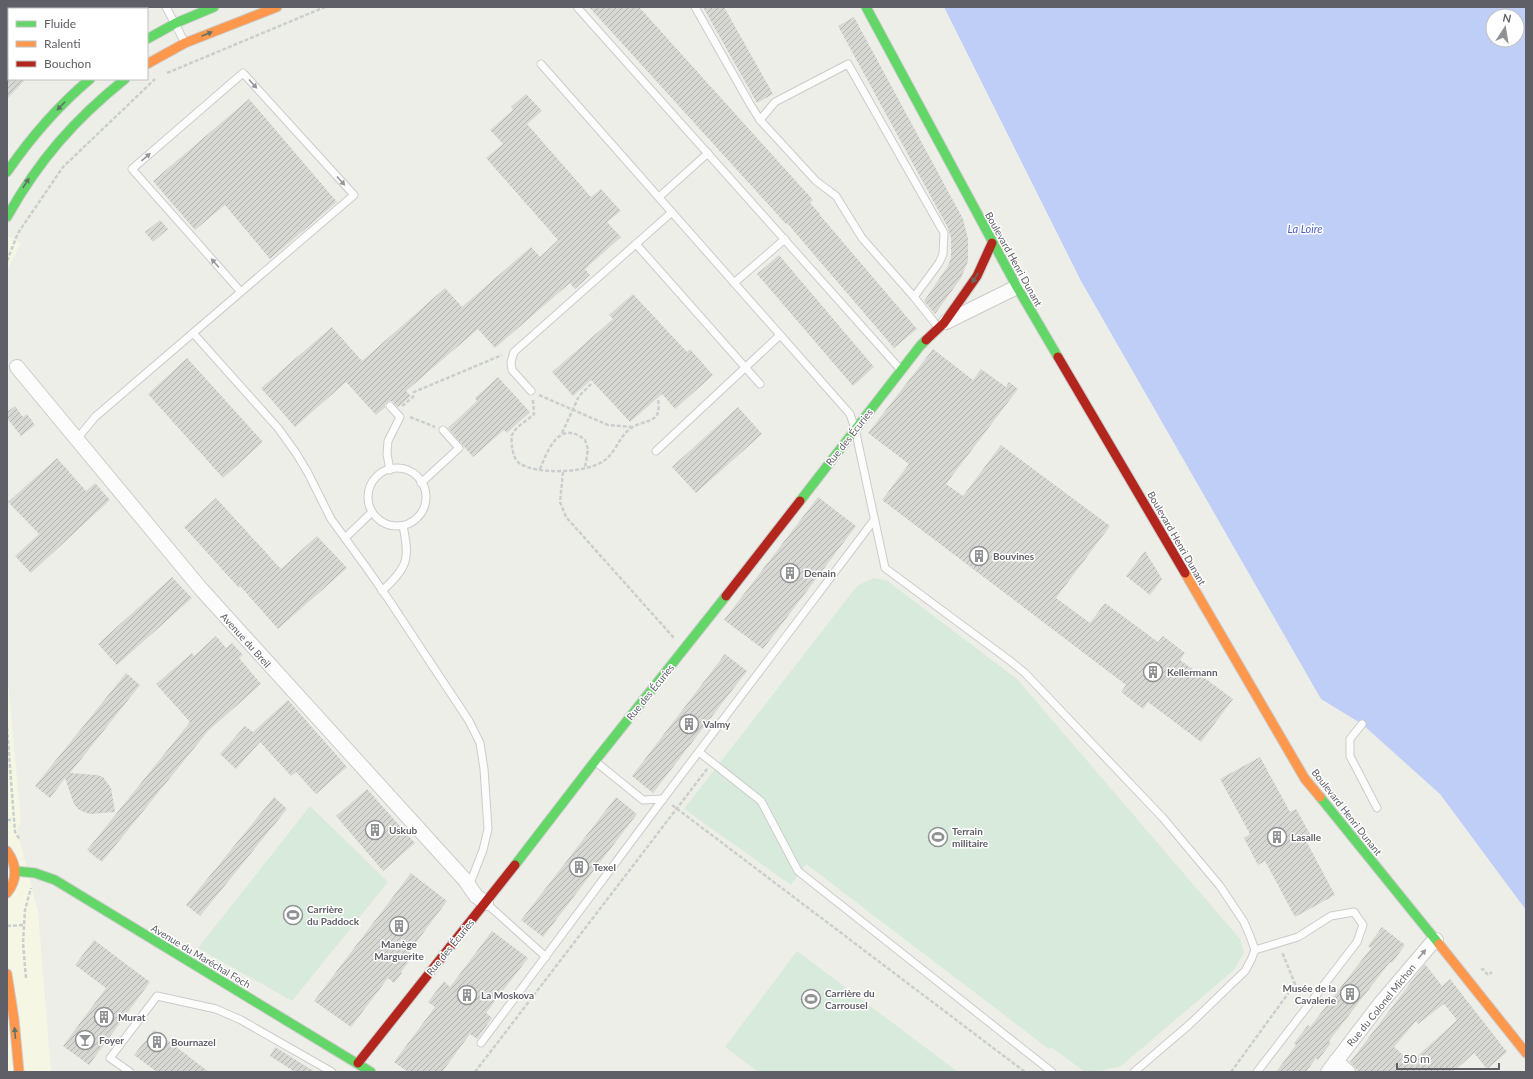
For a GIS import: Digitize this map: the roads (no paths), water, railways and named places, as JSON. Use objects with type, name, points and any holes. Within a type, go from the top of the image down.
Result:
[{"type":"main road","points":[[148,38],[176,23],[214,7]]},
{"type":"main road","points":[[148,63],[185,43],[277,7]]},
{"type":"main road","name":"Boulevard Henri Dunant","points":[[866,7],[1017,287],[1305,779],[1524,1050]]},
{"type":"main road","points":[[7,172],[18,155],[46,122],[89,80]]},
{"type":"main road","points":[[7,217],[21,191],[51,149],[88,109],[125,80]]},
{"type":"main road","name":"Rue des Écuries","points":[[356,1066],[486,903],[595,761],[685,650],[920,346],[941,325],[977,276],[992,243]]},
{"type":"main road","points":[[7,851],[14,863],[15,871],[12,886],[7,893]]},
{"type":"main road","name":"Avenue du Maréchal Foch","points":[[15,871],[35,873],[55,880],[356,1066],[372,1072]]},
{"type":"main road","points":[[7,974],[14,1019],[19,1072]]},
{"type":"street","name":"Rue des Écuries","points":[[941,325],[1017,287]]},
{"type":"street","name":"Avenue du Breil","points":[[17,367],[200,589],[469,886],[476,896],[486,903]]},
{"type":"street","name":"Rue du Colonel Michon","points":[[1332,1067],[1380,1004],[1436,940]]},
{"type":"street","points":[[1332,1067],[1348,1072]]},
{"type":"lane","points":[[166,7],[176,23],[185,43]]},
{"type":"lane","points":[[577,7],[902,370]]},
{"type":"lane","points":[[695,7],[760,120],[816,181],[836,196],[862,238],[941,325]]},
{"type":"lane","points":[[541,64],[850,414],[855,429],[885,568],[1010,660],[1025,673],[1168,824],[1220,886],[1244,922],[1255,950],[1245,971],[1190,1024],[1134,1072]]},
{"type":"lane","points":[[760,120],[775,102],[848,64],[944,233],[944,254],[914,297]]},
{"type":"lane","points":[[77,439],[95,417],[242,292],[354,195],[243,73],[132,169],[242,292]]},
{"type":"lane","points":[[659,197],[708,153]]},
{"type":"lane","points":[[531,391],[512,370],[511,362],[514,352],[672,212]]},
{"type":"lane","points":[[734,284],[785,239]]},
{"type":"lane","points":[[636,244],[760,384]]},
{"type":"lane","points":[[193,333],[278,428],[304,467],[331,519],[382,590],[469,721],[480,743],[484,769],[488,829],[483,850],[469,886]]},
{"type":"lane","points":[[656,451],[780,336]]},
{"type":"lane","points":[[390,406],[398,414],[388,441],[387,454],[390,470]]},
{"type":"lane","points":[[421,483],[459,448],[443,430]]},
{"type":"lane","points":[[396,468],[406,470],[414,474],[421,483],[424,490],[424,508],[419,516],[412,522],[403,526],[393,526],[376,518],[372,512],[368,500],[368,491],[372,482],[379,475],[396,468]]},
{"type":"lane","points":[[345,538],[372,512]]},
{"type":"lane","points":[[482,1043],[662,799],[874,520]]},
{"type":"lane","points":[[382,590],[396,578],[404,566],[407,555],[403,526]]},
{"type":"lane","points":[[1362,724],[1350,739],[1350,756],[1377,808]]},
{"type":"lane","points":[[699,752],[761,801],[798,871],[1052,1072]]},
{"type":"lane","points":[[595,761],[644,800],[662,799]]},
{"type":"lane","points":[[486,903],[546,957]]},
{"type":"lane","points":[[1255,950],[1298,937],[1331,916],[1354,912],[1363,925],[1357,942],[1257,1072]]},
{"type":"lane","points":[[130,1072],[110,1058],[158,996],[216,1009],[241,1020],[332,1072]]},
{"type":"water","name":"La Loire","points":[[944,7],[1526,7],[1526,910],[1440,794],[1362,724],[1321,699],[1081,281]]},
{"type":"place","name":"Bouvines","points":[[979,556]]},
{"type":"place","name":"Denain","points":[[790,573]]},
{"type":"place","name":"Kellermann","points":[[1153,672]]},
{"type":"place","name":"Valmy","points":[[689,724]]},
{"type":"place","name":"Uskub","points":[[375,830]]},
{"type":"place","name":"Terrain militaire","points":[[938,837]]},
{"type":"place","name":"Lasalle","points":[[1277,837]]},
{"type":"place","name":"Texel","points":[[579,867]]},
{"type":"place","name":"Carrière du Paddock","points":[[293,915]]},
{"type":"place","name":"Manège Marguerite","points":[[399,926]]},
{"type":"place","name":"Musée de la Cavalerie","points":[[1350,994]]},
{"type":"place","name":"La Moskova","points":[[467,995]]},
{"type":"place","name":"Carrière du Carrousel","points":[[811,999]]},
{"type":"place","name":"Murat","points":[[104,1017]]},
{"type":"place","name":"Foyer","points":[[85,1040]]},
{"type":"place","name":"Bournazel","points":[[157,1042]]}]
